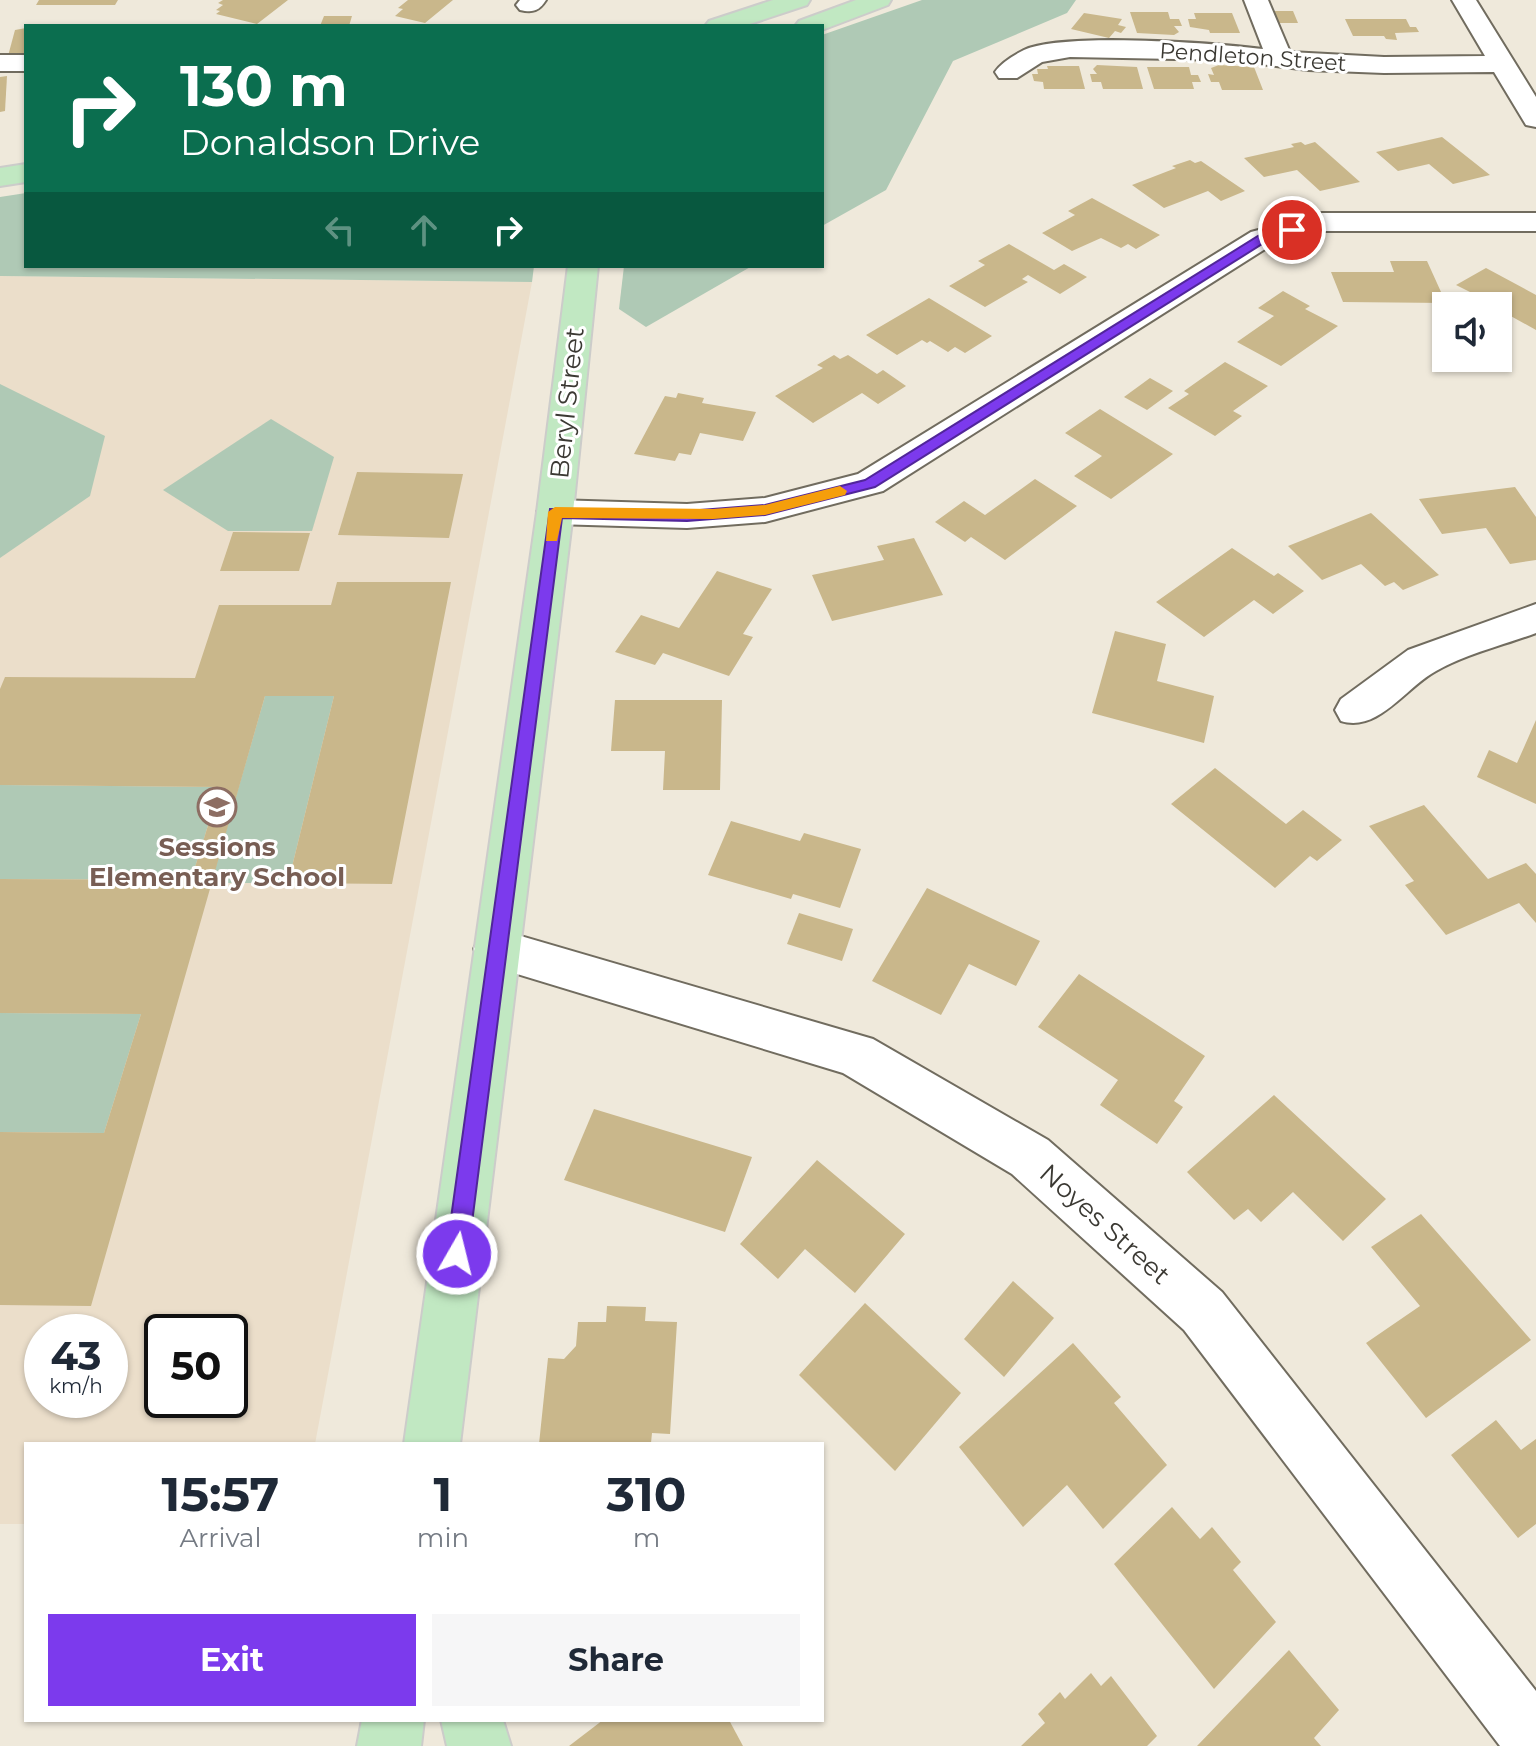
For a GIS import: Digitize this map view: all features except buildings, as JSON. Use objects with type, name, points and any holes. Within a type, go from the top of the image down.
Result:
[{"type":"main road","points":[[724,24],[798,0]]},
{"type":"main road","points":[[813,24],[879,0]]},
{"type":"main road","points":[[0,177],[24,173]]},
{"type":"main road","name":"Beryl Street","points":[[432,1442],[555,512],[583,268]]},
{"type":"main road","points":[[389,1746],[393,1722]]},
{"type":"main road","points":[[473,1722],[479,1746]]},
{"type":"street","points":[[1256,0],[1279,56]]},
{"type":"street","points":[[1464,0],[1536,119]]},
{"type":"street","name":"Pendleton Street","points":[[1008,72],[1034,55],[1070,49],[1228,52],[1308,62],[1384,65],[1503,64]]},
{"type":"street","points":[[0,63],[24,63]]},
{"type":"street","points":[[555,512],[687,516],[765,510],[870,483],[1262,238],[1322,222],[1536,222]]},
{"type":"street","points":[[1355,710],[1422,660],[1536,618]]},
{"type":"street","name":"Noyes Street","points":[[497,949],[856,1055],[1030,1157],[1203,1311],[1536,1742]]},
{"type":"shaded area","name":"Sessions Elementary School","points":[[0,276],[532,282],[315,1442],[24,1442],[24,1524],[0,1524]]},
{"type":"green space","points":[[922,0],[1076,0],[1067,13],[953,61],[886,190],[824,225],[824,34]]},
{"type":"green space","points":[[24,193],[24,268],[534,268],[532,282],[0,276],[0,197]]},
{"type":"green space","points":[[624,268],[749,268],[646,327],[619,309]]},
{"type":"green space","points":[[0,384],[105,436],[90,496],[0,558]]},
{"type":"green space","points":[[271,419],[334,457],[312,531],[228,531],[163,490]]},
{"type":"green space","points":[[265,696],[334,696],[288,883],[211,883]]},
{"type":"green space","points":[[0,785],[220,787],[191,880],[0,879]]},
{"type":"green space","points":[[0,1013],[141,1014],[104,1133],[0,1132]]},
{"type":"slow traffic","points":[[552,537],[555,512],[687,516],[765,510],[840,491]]},
{"type":"place","name":"Sessions Elementary School","points":[[217,807]]},
{"type":"route","points":[[457,1254],[555,512],[687,516],[765,510],[870,483],[1262,238],[1292,230]]}]
